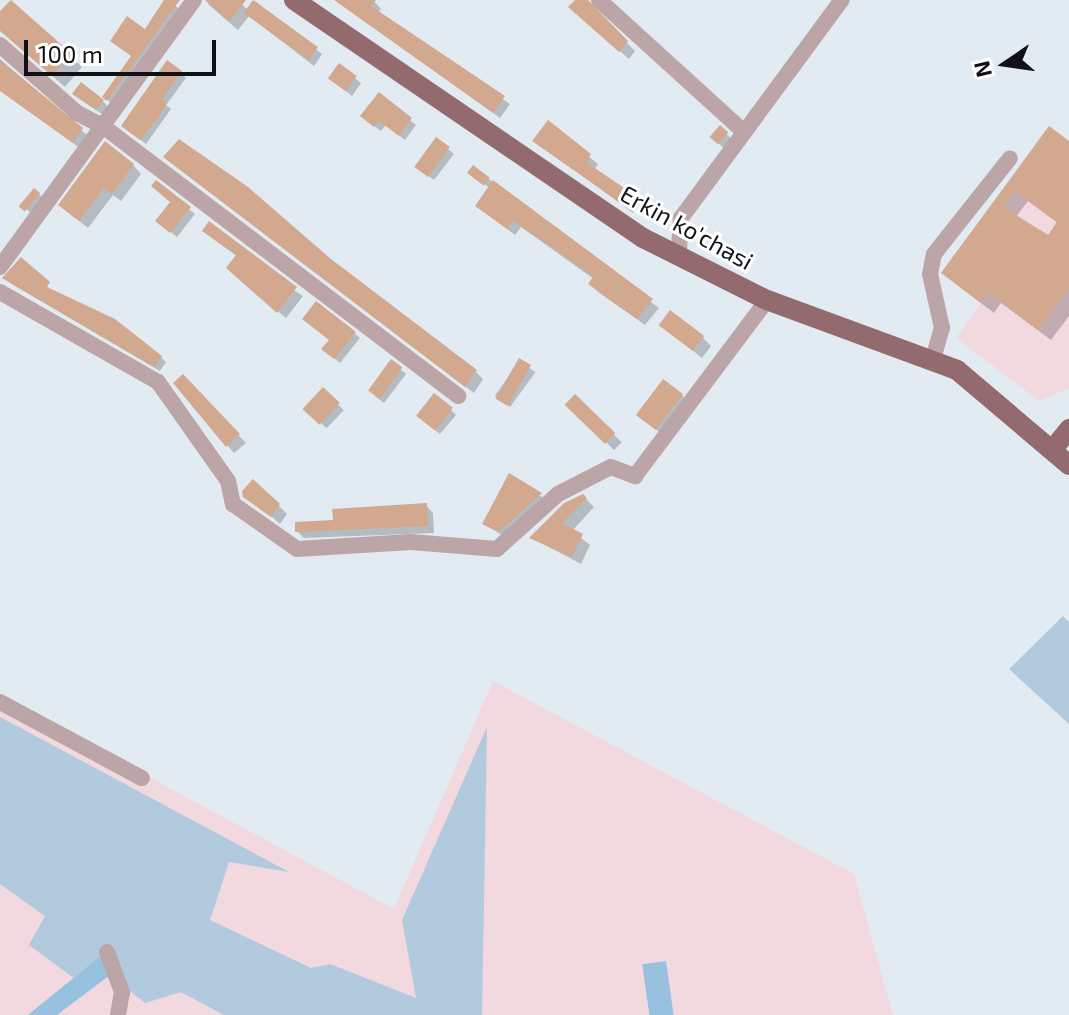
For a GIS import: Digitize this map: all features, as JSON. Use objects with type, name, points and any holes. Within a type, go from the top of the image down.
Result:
[{"type":"main road","name":"Erkin ko'chasi","points":[[294,0],[643,238],[679,252],[767,300],[933,359],[979,385],[1069,465]]},
{"type":"main road","points":[[1053,449],[1069,429]]},
{"type":"street","points":[[0,267],[194,0]]},
{"type":"street","points":[[599,0],[742,130]]},
{"type":"street","points":[[679,252],[681,218],[742,130],[842,0]]},
{"type":"street","points":[[0,45],[77,113],[104,127],[459,396]]},
{"type":"street","points":[[933,359],[942,328],[930,274],[934,254],[1010,158]]},
{"type":"street","points":[[0,292],[158,382],[228,481],[233,504],[297,549],[411,542],[497,549],[558,494],[611,467],[635,476],[767,300]]},
{"type":"street","points":[[0,702],[142,778]]},
{"type":"street","points":[[107,952],[122,992],[118,1015]]},
{"type":"shaded area","points":[[1049,126],[1069,141],[1069,388],[1039,401],[956,338],[981,303],[941,273]]},
{"type":"shaded area","points":[[1063,616],[1069,622],[1069,724],[1009,669]]},
{"type":"shaded area","points":[[493,681],[854,874],[893,1015],[0,1015],[0,697],[394,909]]},
{"type":"shaded area","points":[[0,717],[289,872],[229,862],[210,920],[311,968],[330,964],[416,998],[402,920],[487,727],[482,1015],[224,1015],[181,992],[145,1003],[110,975],[103,954],[75,979],[29,945],[45,916],[0,884]]},
{"type":"shaded area","points":[[103,954],[110,975],[57,1015],[28,1015]]},
{"type":"shaded area","points":[[666,961],[674,1015],[649,1015],[642,964]]},
{"type":"building","points":[[11,0],[72,54],[52,76],[0,31],[0,11]]},
{"type":"building","points":[[164,0],[180,0],[107,101],[102,97],[131,56],[110,41],[127,16],[145,29]]},
{"type":"building","points":[[205,0],[246,0],[229,22]]},
{"type":"building","points":[[253,0],[318,47],[308,60],[244,13]]},
{"type":"building","points":[[334,0],[376,0],[371,6],[505,96],[493,113]]},
{"type":"building","points":[[575,0],[588,0],[628,41],[619,52],[568,7]]},
{"type":"building","points":[[0,60],[83,128],[73,143],[0,91]]},
{"type":"building","points":[[167,60],[182,71],[162,99],[167,103],[159,117],[140,140],[121,126]]},
{"type":"building","points":[[339,63],[357,76],[346,91],[328,78]]},
{"type":"building","points":[[81,82],[104,100],[96,110],[72,94]]},
{"type":"building","points":[[379,92],[412,118],[399,136],[379,121],[374,127],[360,116]]},
{"type":"building","points":[[548,120],[591,154],[586,162],[633,194],[625,206],[532,141]]},
{"type":"building","points":[[720,125],[728,132],[718,144],[710,137]]},
{"type":"building","points":[[1049,126],[1069,141],[1069,288],[1038,330],[989,293],[981,303],[941,273]],"holes":[[[1015,191],[1057,222],[1048,235],[1003,207]]]},
{"type":"building","points":[[436,137],[450,147],[428,177],[414,167]]},
{"type":"building","points":[[179,139],[248,187],[331,259],[477,370],[465,387],[163,157]]},
{"type":"building","points":[[105,141],[134,164],[112,194],[104,188],[79,221],[58,205]]},
{"type":"building","points":[[473,165],[490,178],[484,186],[467,173]]},
{"type":"building","points":[[156,180],[191,207],[170,233],[155,221],[170,202],[151,186]]},
{"type":"building","points":[[493,180],[653,299],[637,319],[588,284],[593,277],[566,257],[513,221],[507,229],[475,206]]},
{"type":"building","points":[[34,188],[40,193],[25,212],[19,206]]},
{"type":"building","points":[[209,221],[297,287],[277,313],[226,268],[236,255],[202,231]]},
{"type":"building","points":[[21,257],[50,282],[47,287],[115,319],[162,356],[154,367],[2,278]]},
{"type":"building","points":[[316,301],[356,332],[334,359],[321,349],[329,340],[302,319]]},
{"type":"building","points":[[670,310],[704,336],[693,351],[659,325]]},
{"type":"building","points":[[519,358],[531,365],[508,406],[496,399]]},
{"type":"building","points":[[391,359],[402,367],[379,399],[368,391]]},
{"type":"building","points":[[183,374],[240,434],[226,447],[173,383]]},
{"type":"building","points":[[663,379],[683,394],[656,430],[636,415]]},
{"type":"building","points":[[323,387],[340,403],[319,425],[303,409]]},
{"type":"building","points":[[434,393],[453,408],[435,431],[416,416]]},
{"type":"building","points":[[575,394],[615,433],[605,444],[565,405]]},
{"type":"building","points":[[509,473],[542,493],[499,532],[482,524]]},
{"type":"building","points":[[253,479],[280,504],[271,517],[243,497],[242,491]]},
{"type":"building","points":[[583,494],[587,498],[562,523],[583,534],[572,557],[529,538],[564,503]]},
{"type":"building","points":[[427,503],[428,526],[295,532],[295,522],[333,520],[332,509]]}]
